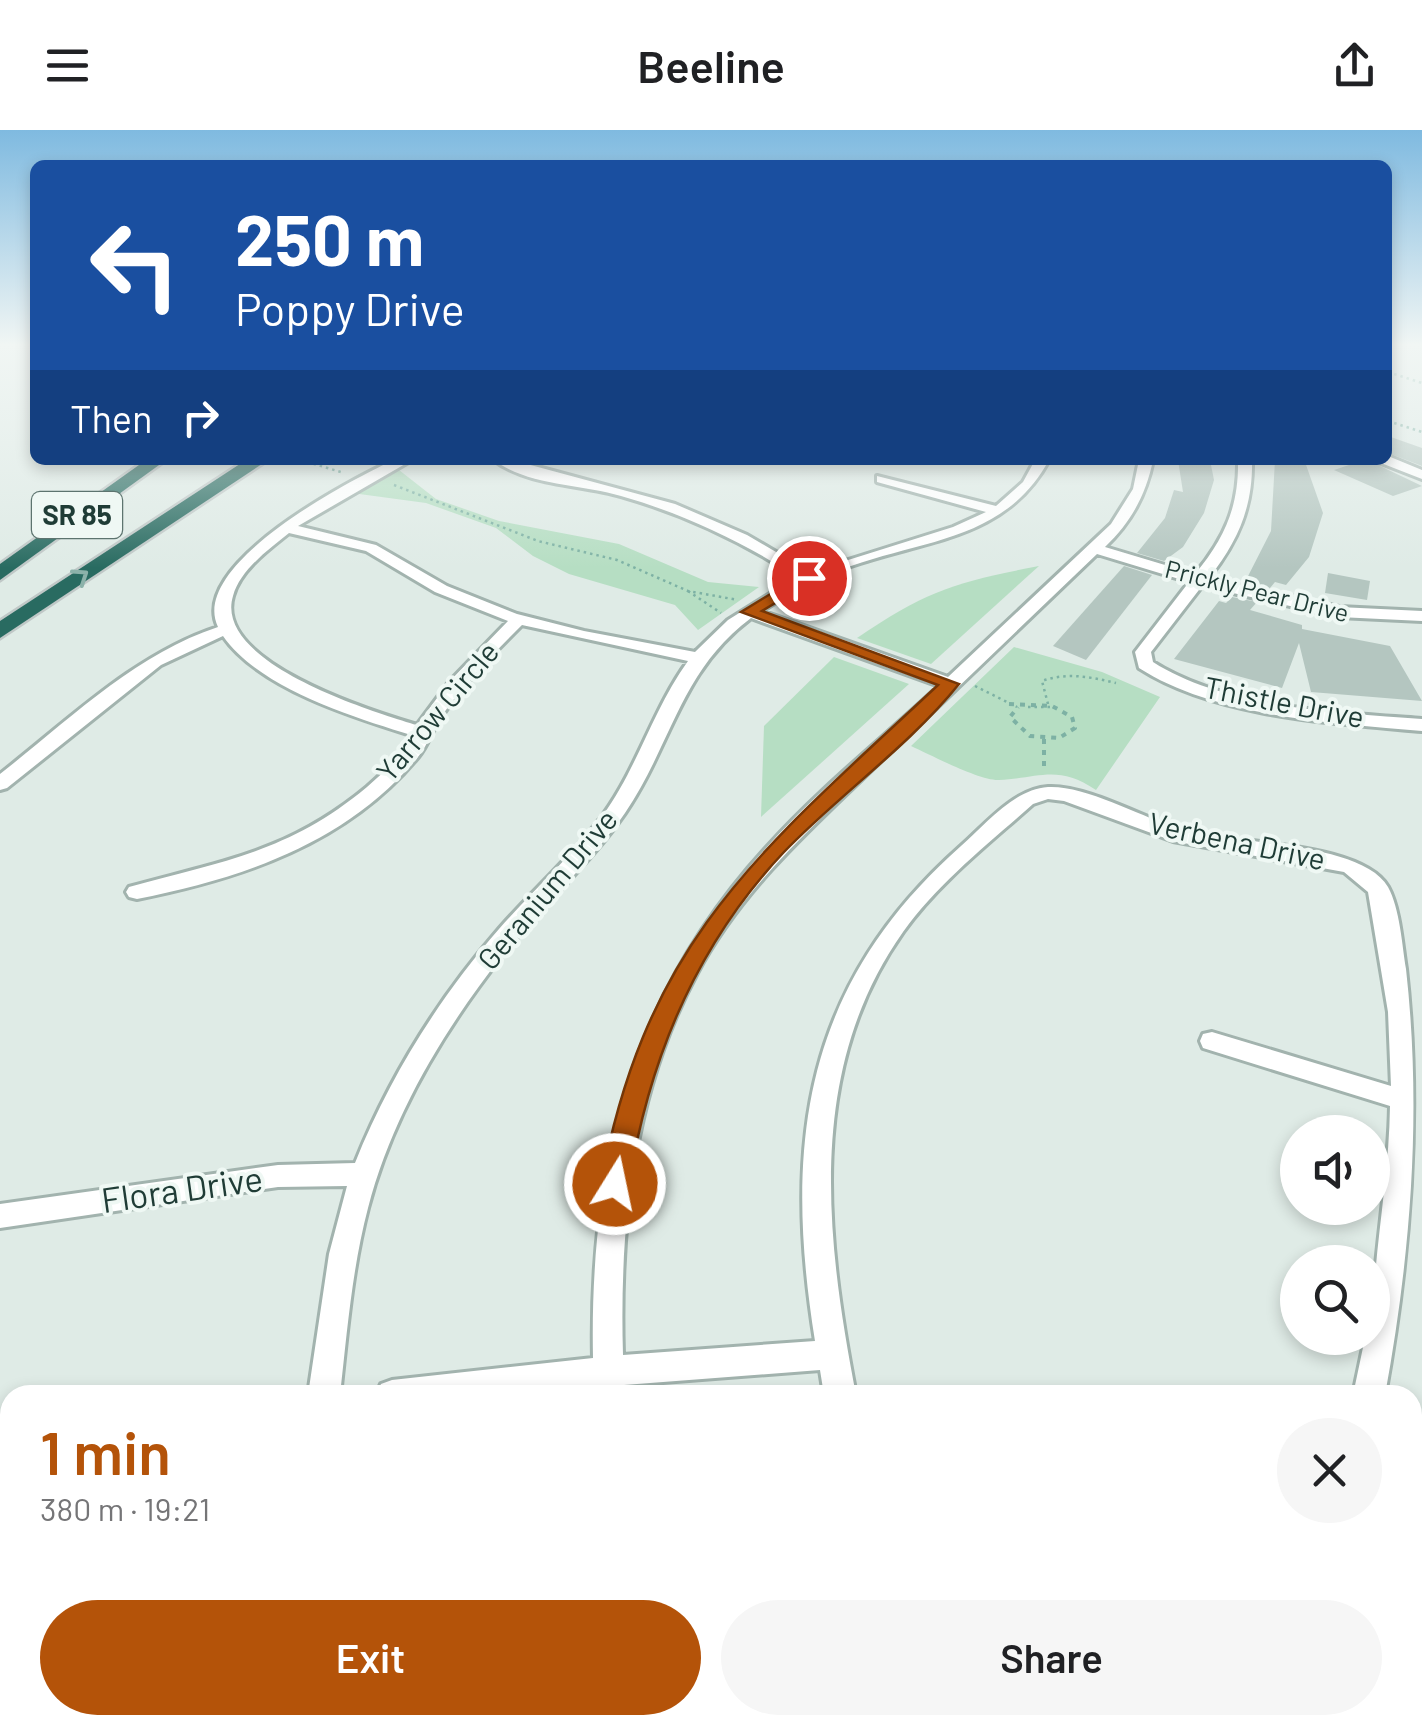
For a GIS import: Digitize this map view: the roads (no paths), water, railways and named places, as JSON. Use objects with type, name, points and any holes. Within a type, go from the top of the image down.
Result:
[{"type":"highway","name":"SR 85","points":[[0,574],[151,465]]},
{"type":"highway","points":[[0,631],[198,496],[251,465]]},
{"type":"street","points":[[1392,462],[1422,475]]},
{"type":"street","points":[[393,465],[338,491],[286,528],[226,595],[222,612],[227,630],[249,652],[307,689],[422,732]]},
{"type":"street","points":[[514,465],[679,510],[742,538],[809,578]]},
{"type":"street","name":"Geranium Drive","points":[[325,1385],[345,1243],[386,1120],[439,1029],[514,926],[620,806],[660,717],[699,658],[740,610],[809,578],[954,530],[996,510],[1027,486],[1039,465]]},
{"type":"street","points":[[609,1383],[609,1247],[618,1163],[635,1087],[674,989],[714,924],[758,867],[960,684],[1094,548],[1134,502],[1145,465]]},
{"type":"street","points":[[1200,578],[1224,549],[1240,519],[1246,491],[1245,465]]},
{"type":"street","points":[[882,479],[996,510]]},
{"type":"street","points":[[286,528],[371,548],[450,593],[519,619],[699,658]]},
{"type":"street","name":"Prickly Pear Drive","points":[[1094,548],[1334,613],[1422,616]]},
{"type":"street","name":"Thistle Drive","points":[[1200,578],[1150,638],[1142,656],[1148,668],[1168,678],[1278,708],[1422,725]]},
{"type":"street","points":[[740,610],[960,684]]},
{"type":"street","name":"Yarrow Circle","points":[[137,892],[233,870],[310,836],[365,797],[415,749],[422,732],[479,660],[519,619]]},
{"type":"street","points":[[0,784],[155,662],[194,640],[227,630]]},
{"type":"street","name":"Verbena Drive","points":[[832,1354],[817,1264],[814,1165],[826,1078],[845,1016],[875,956],[915,902],[1046,781],[1067,795],[1184,836],[1340,864],[1368,876],[1378,889],[1389,940],[1404,1100]]},
{"type":"street","points":[[1212,1041],[1404,1100],[1399,1221],[1371,1385]]},
{"type":"street","name":"Flora Drive","points":[[0,1216],[278,1176],[365,1174]]},
{"type":"street","points":[[573,1385],[832,1354],[838,1385]]}]
